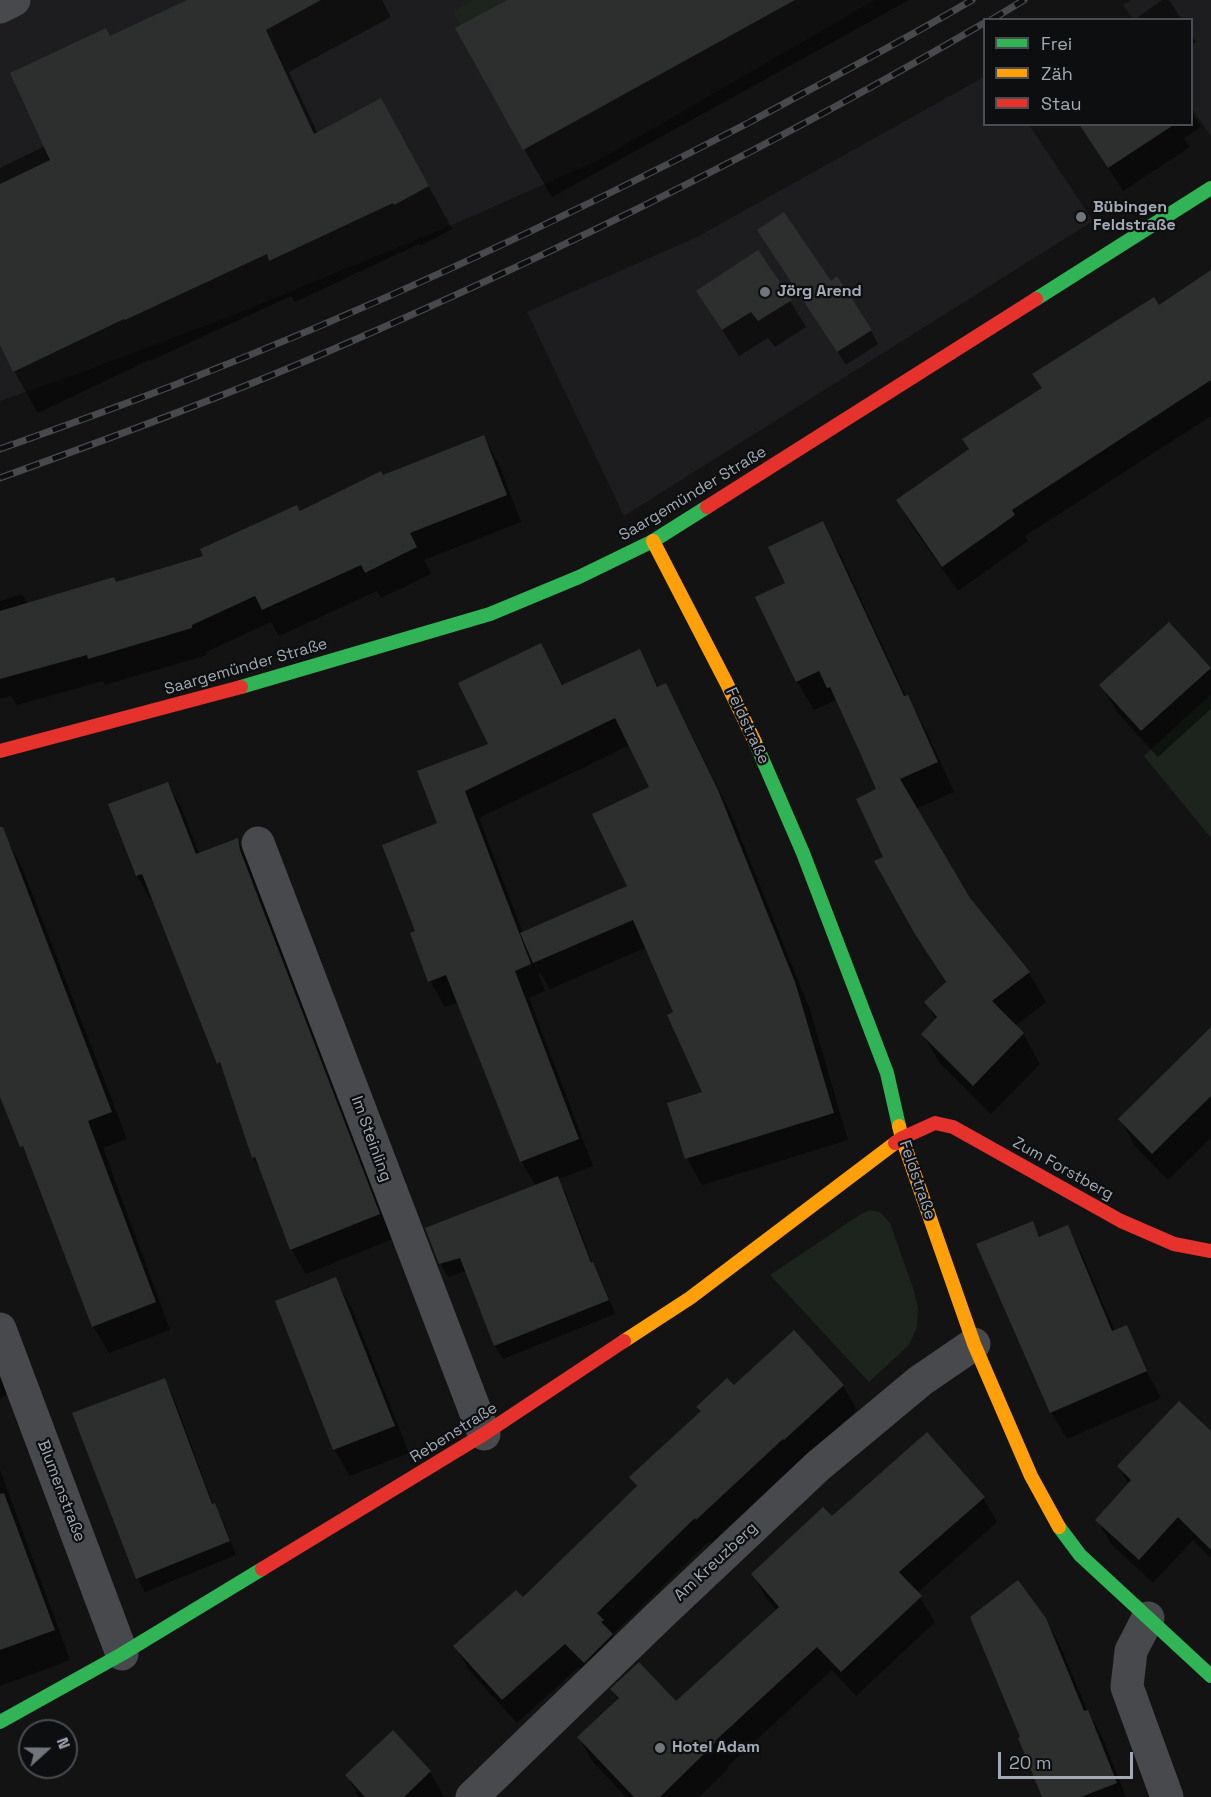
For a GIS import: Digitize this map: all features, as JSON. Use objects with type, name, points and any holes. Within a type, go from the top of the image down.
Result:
[{"type":"street","points":[[0,7],[14,0]]},
{"type":"street","name":"Saargemünder Straße","points":[[0,751],[241,687],[490,614],[579,577],[653,541],[1211,188]]},
{"type":"street","name":"Feldstraße","points":[[653,541],[731,692],[767,767],[803,853],[887,1073],[902,1138],[974,1344],[1031,1476],[1056,1522],[1080,1555],[1211,1677]]},
{"type":"street","name":"Im Steinling","points":[[258,843],[484,1434]]},
{"type":"street","name":"Zum Forstberg","points":[[902,1138],[935,1124],[953,1126],[1121,1221],[1174,1244],[1211,1251]]},
{"type":"street","name":"Rebenstraße","points":[[0,1722],[122,1654],[484,1434],[690,1298],[902,1138]]},
{"type":"street","name":"Blumenstraße","points":[[0,1329],[122,1654]]},
{"type":"street","name":"Am Kreuzberg","points":[[472,1797],[818,1466],[920,1380],[974,1344]]},
{"type":"street","points":[[1148,1618],[1131,1651],[1127,1687],[1167,1797]]},
{"type":"shaded area","points":[[0,0],[875,0],[599,160],[450,226],[231,316],[0,401]]},
{"type":"shaded area","points":[[473,0],[507,0],[461,25],[453,12]]},
{"type":"shaded area","points":[[1131,0],[1211,0],[1211,137],[1193,110],[1193,18],[1132,18],[1123,5]]},
{"type":"shaded area","points":[[983,78],[983,126],[1030,126],[1093,221],[624,516],[527,312],[697,237]]},
{"type":"shaded area","points":[[1211,694],[1211,838],[1144,756]]},
{"type":"shaded area","points":[[870,1210],[880,1212],[890,1223],[918,1308],[917,1327],[909,1345],[869,1382],[770,1275]]},
{"type":"building","points":[[187,0],[321,0],[266,30],[314,134],[381,98],[429,186],[394,205],[393,203],[269,261],[267,254],[13,372],[0,345],[0,184],[50,160],[10,73],[106,28],[110,36]]},
{"type":"building","points":[[507,0],[795,0],[523,150],[455,28]]},
{"type":"building","points":[[1080,126],[1172,126],[1108,168]]},
{"type":"building","points":[[784,212],[831,281],[837,276],[872,330],[837,352],[757,230]]},
{"type":"building","points":[[758,250],[792,300],[758,321],[751,312],[722,330],[696,291]]},
{"type":"building","points":[[1211,270],[1211,380],[1012,510],[1015,515],[942,567],[896,500],[969,449],[962,439],[1042,388],[1032,374],[1154,297],[1159,305]]},
{"type":"building","points":[[484,435],[507,495],[410,533],[417,547],[365,573],[361,565],[262,610],[255,596],[192,625],[192,628],[88,659],[87,655],[0,679],[0,611],[114,577],[116,582],[203,556],[200,549],[297,505],[300,511],[381,471],[383,475]]},
{"type":"building","points":[[823,521],[904,696],[908,695],[938,762],[900,779],[970,898],[1030,972],[992,1001],[1024,1033],[973,1086],[921,1034],[937,1017],[924,1002],[946,982],[915,934],[874,861],[883,857],[856,799],[876,789],[861,755],[830,687],[827,688],[819,671],[796,682],[755,597],[785,583],[768,547]]},
{"type":"building","points":[[1169,622],[1211,668],[1141,731],[1099,685]]},
{"type":"building","points":[[541,643],[562,685],[640,649],[657,687],[666,683],[718,790],[795,982],[834,1113],[685,1159],[667,1103],[702,1092],[667,1015],[673,1012],[633,920],[533,963],[520,933],[627,886],[592,814],[649,787],[615,718],[465,791],[531,964],[515,971],[579,1139],[520,1162],[446,975],[428,982],[410,933],[415,931],[382,845],[437,823],[417,771],[488,744],[458,683]]},
{"type":"building","points":[[168,782],[196,854],[238,838],[240,850],[380,1214],[290,1250],[255,1157],[252,1158],[220,1062],[217,1064],[142,874],[136,876],[108,804]]},
{"type":"building","points":[[0,827],[3,827],[112,1112],[88,1121],[156,1302],[92,1327],[23,1146],[20,1147],[0,1097]]},
{"type":"building","points":[[1211,1027],[1211,1096],[1152,1154],[1118,1119]]},
{"type":"building","points":[[558,1176],[591,1263],[593,1262],[609,1300],[494,1346],[460,1258],[439,1264],[425,1228]]},
{"type":"building","points":[[1033,1221],[1039,1237],[1068,1225],[1112,1331],[1127,1325],[1147,1371],[1050,1413],[976,1244]]},
{"type":"building","points":[[336,1277],[395,1426],[333,1450],[275,1301]]},
{"type":"building","points":[[794,1330],[844,1385],[696,1520],[695,1518],[597,1613],[604,1620],[601,1622],[613,1634],[584,1663],[565,1644],[502,1700],[453,1646],[516,1590],[523,1597],[637,1486],[629,1477],[701,1411],[696,1407],[727,1378],[734,1385]]},
{"type":"building","points":[[165,1378],[212,1504],[215,1503],[230,1541],[136,1579],[72,1413]]},
{"type":"building","points":[[1179,1401],[1211,1431],[1211,1550],[1178,1517],[1139,1560],[1095,1520],[1131,1480],[1117,1466]]},
{"type":"building","points":[[927,1432],[985,1497],[899,1572],[922,1596],[841,1672],[817,1647],[715,1741],[660,1797],[634,1797],[577,1737],[619,1698],[610,1689],[639,1662],[676,1701],[779,1607],[751,1574],[823,1507],[832,1516]]},
{"type":"building","points":[[4,1493],[55,1630],[0,1650],[0,1494]]},
{"type":"building","points":[[1018,1580],[1046,1618],[1084,1711],[1088,1710],[1117,1783],[1081,1797],[1042,1797],[1018,1738],[1020,1737],[970,1617]]},
{"type":"building","points":[[393,1730],[431,1771],[404,1797],[365,1797],[345,1775]]},
{"type":"railway","points":[[0,449],[133,401],[250,355],[467,261],[610,193],[750,122],[972,0]]},
{"type":"railway","points":[[994,18],[1024,0]]},
{"type":"railway","points":[[0,478],[253,383],[502,274],[746,154],[983,24]]},
{"type":"traffic: fast","points":[[1036,299],[1211,188]]},
{"type":"traffic: fast","points":[[241,687],[490,614],[579,577],[653,541],[707,507]]},
{"type":"traffic: fast","points":[[755,742],[803,853],[887,1073],[899,1126]]},
{"type":"traffic: fast","points":[[1059,1527],[1080,1555],[1211,1676]]},
{"type":"traffic: fast","points":[[0,1722],[122,1654],[262,1569]]},
{"type":"traffic: slow","points":[[653,541],[755,742]]},
{"type":"traffic: slow","points":[[899,1126],[974,1344],[1031,1476],[1059,1527]]},
{"type":"traffic: slow","points":[[624,1341],[690,1298],[895,1143]]},
{"type":"traffic: jam","points":[[707,507],[1036,299]]},
{"type":"traffic: jam","points":[[0,751],[241,687]]},
{"type":"traffic: jam","points":[[895,1143],[935,1123],[953,1127],[1121,1221],[1174,1244],[1211,1251]]},
{"type":"traffic: jam","points":[[262,1569],[484,1434],[624,1341]]},
{"type":"place","name":"Bübingen Feldstraße","points":[[1081,217]]},
{"type":"place","name":"Jörg Arend","points":[[765,292]]},
{"type":"place","name":"Hotel Adam","points":[[660,1748]]}]
